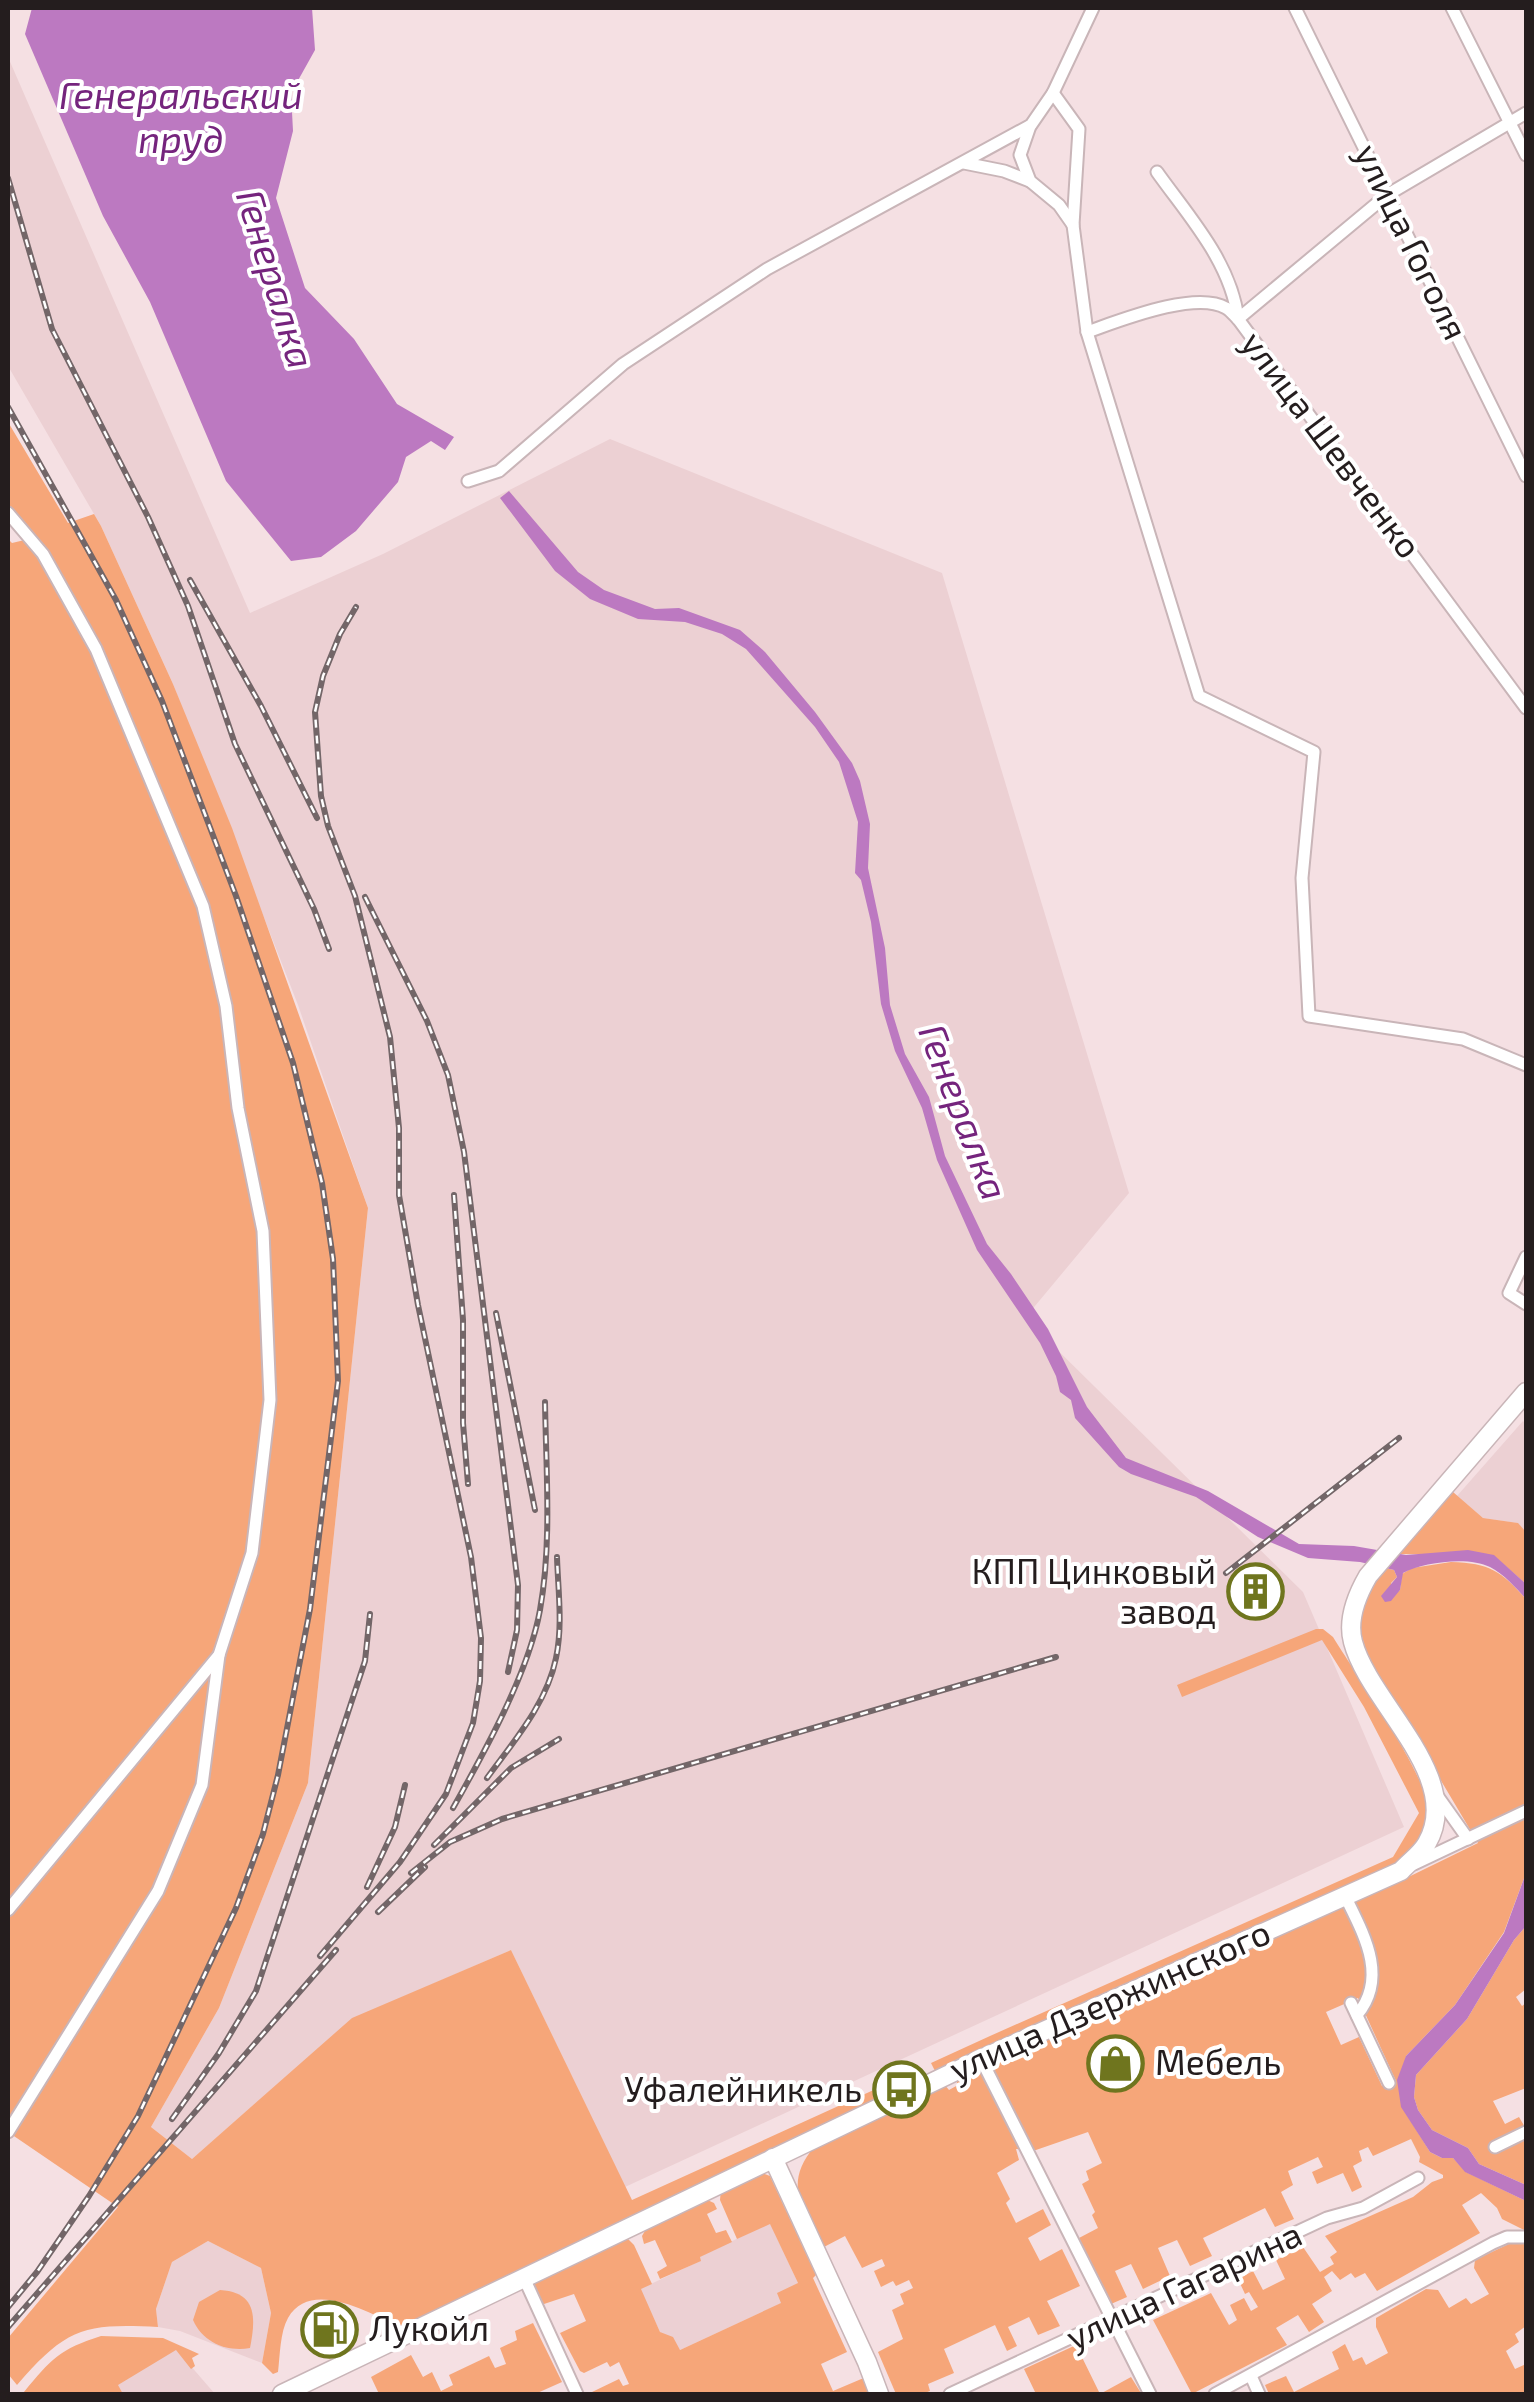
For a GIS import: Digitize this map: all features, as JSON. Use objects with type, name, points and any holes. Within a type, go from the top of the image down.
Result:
[{"type":"main road","points":[[1401,1870],[1426,1846],[1436,1824],[1436,1794],[1353,1642],[1353,1612],[1368,1576],[1526,1396]]},
{"type":"main road","name":"улица Дзержинского","points":[[282,2394],[980,2059],[1401,1870]]},
{"type":"main road","points":[[774,2158],[879,2393]]},
{"type":"street","points":[[1030,181],[1020,155],[1030,126],[1053,93],[1093,8]]},
{"type":"street","name":"улица Гоголя","points":[[1296,8],[1526,476]]},
{"type":"street","points":[[1452,8],[1526,155]]},
{"type":"street","points":[[1053,93],[1078,128],[1072,226],[1087,332],[1199,696],[1314,752],[1302,878],[1309,1016],[1463,1040],[1526,1064]]},
{"type":"street","points":[[1087,332],[1146,311],[1198,304],[1224,306],[1238,319],[1387,195],[1526,113]]},
{"type":"street","points":[[468,481],[500,471],[622,364],[767,268],[1030,126]]},
{"type":"street","points":[[964,163],[1004,170],[1030,181],[1060,205],[1072,226]]},
{"type":"street","name":"улица Шевченко","points":[[1156,172],[1211,246],[1234,292],[1238,319],[1526,708]]},
{"type":"street","points":[[8,513],[44,554],[96,649],[203,906],[226,1006],[238,1108],[263,1231],[270,1400],[252,1553],[220,1655],[202,1785],[158,1891],[8,2132]]},
{"type":"street","points":[[1526,1257],[1509,1293],[1526,1304]]},
{"type":"street","points":[[8,1910],[220,1655]]},
{"type":"street","points":[[1436,1794],[1468,1839]]},
{"type":"street","points":[[1401,1870],[1526,1812]]},
{"type":"street","points":[[1344,1896],[1372,1954],[1372,1975],[1364,2007],[1354,2009],[1389,2083]]},
{"type":"street","points":[[980,2059],[1150,2394]]},
{"type":"street","points":[[1494,2147],[1526,2132]]},
{"type":"street","name":"улица Гагарина","points":[[950,2394],[1328,2218],[1363,2208],[1418,2178]]},
{"type":"street","points":[[1216,2394],[1430,2275],[1507,2237],[1526,2237]]},
{"type":"street","points":[[524,2278],[577,2394]]},
{"type":"street","points":[[1252,2376],[1259,2394]]},
{"type":"shaded area","name":"Уфалейникель","points":[[8,57],[250,613],[383,554],[610,439],[942,573],[1129,1193],[1025,1318],[1303,1592],[1404,1827],[625,2187],[511,1950],[352,2019],[192,2159],[151,2127],[219,2008],[308,1783],[368,1208],[298,1005],[173,684],[101,526],[8,366]]},
{"type":"shaded area","points":[[8,422],[68,523],[94,514],[101,526],[173,684],[232,828],[368,1208],[308,1783],[219,2008],[151,2127],[192,2159],[352,2018],[511,1950],[632,2200],[889,2083],[894,2094],[402,2328],[343,2303],[311,2300],[298,2306],[288,2318],[278,2372],[273,2374],[262,2363],[271,2313],[261,2268],[208,2241],[172,2262],[156,2309],[158,2327],[112,2326],[78,2333],[49,2351],[17,2385],[8,2374],[8,2338],[118,2207],[8,2132],[8,539],[12,543],[33,538],[8,508]]},
{"type":"shaded area","points":[[1523,1421],[1526,1532],[1517,1523],[1483,1518],[1457,1496]]},
{"type":"shaded area","points":[[1453,1492],[1483,1518],[1518,1523],[1526,1532],[1526,1584],[1493,1555],[1398,1554]]},
{"type":"shaded area","points":[[1451,1562],[1476,1564],[1502,1575],[1526,1599],[1526,1873],[1504,1932],[1455,2005],[1406,2056],[1402,2107],[1430,2152],[1453,2158],[1466,2172],[1526,2201],[1526,2231],[1502,2219],[1497,2208],[1481,2193],[1462,2205],[1480,2233],[1377,2291],[1365,2273],[1355,2278],[1351,2273],[1340,2280],[1332,2271],[1324,2277],[1332,2291],[1312,2304],[1324,2322],[1309,2332],[1298,2315],[1276,2328],[1287,2345],[1192,2394],[1153,2320],[1211,2293],[1229,2325],[1237,2320],[1230,2305],[1244,2298],[1251,2311],[1258,2307],[1249,2292],[1245,2294],[1238,2279],[1253,2271],[1263,2290],[1285,2279],[1276,2260],[1303,2247],[1320,2272],[1334,2264],[1330,2257],[1337,2252],[1325,2236],[1413,2197],[1443,2175],[1419,2162],[1411,2139],[1373,2156],[1368,2147],[1359,2151],[1362,2161],[1353,2166],[1362,2187],[1352,2192],[1343,2173],[1317,2184],[1312,2172],[1323,2167],[1318,2157],[1288,2171],[1293,2185],[1281,2192],[1294,2219],[1275,2227],[1265,2208],[1203,2238],[1212,2256],[1190,2266],[1177,2240],[1158,2248],[1170,2276],[1143,2289],[1131,2264],[1115,2271],[1127,2297],[1111,2304],[1079,2238],[1098,2228],[1082,2184],[1089,2180],[1086,2171],[1102,2163],[1088,2132],[1036,2150],[1016,2149],[1019,2160],[997,2173],[1010,2199],[1006,2203],[1016,2223],[1043,2209],[1051,2225],[1028,2238],[1040,2261],[1062,2249],[1080,2286],[1047,2301],[1060,2326],[1038,2335],[1029,2317],[1008,2327],[1017,2346],[1007,2351],[995,2325],[944,2349],[954,2373],[928,2384],[930,2391],[896,2394],[878,2352],[903,2339],[892,2310],[904,2304],[900,2294],[913,2288],[909,2280],[881,2287],[874,2271],[885,2266],[882,2259],[862,2268],[845,2236],[822,2248],[803,2209],[798,2185],[805,2160],[815,2146],[944,2084],[949,2090],[958,2085],[955,2078],[1390,1886],[1478,1843],[1373,1666],[1362,1639],[1360,1615],[1375,1580],[1385,1568],[1394,1570],[1397,1577],[1391,1583],[1395,1594],[1400,1590],[1402,1574],[1412,1568]],"holes":[[[1358,1998],[1396,2081],[1382,2086],[1359,2037],[1341,2045],[1326,2012]]]},
{"type":"shaded area","points":[[1316,1629],[1333,1637],[1418,1777],[1429,1814],[1424,1834],[1414,1848],[1383,1871],[935,2071],[931,2063],[1393,1857],[1419,1813],[1364,1707],[1322,1640],[1182,1697],[1177,1685]]},
{"type":"shaded area","points":[[1526,1926],[1526,1989],[1516,1997],[1522,2006],[1526,2003],[1526,2088],[1493,2101],[1505,2124],[1519,2117],[1526,2129],[1526,2185],[1479,2164],[1468,2148],[1432,2130],[1414,2097],[1416,2075],[1467,2019]]},
{"type":"shaded area","points":[[759,2172],[770,2176],[847,2352],[821,2364],[833,2391],[866,2377],[873,2394],[594,2394],[619,2379],[623,2386],[629,2384],[619,2362],[580,2371],[560,2333],[586,2321],[574,2294],[541,2305],[533,2285],[537,2278],[626,2237],[634,2245],[652,2284],[641,2289],[660,2332],[673,2337],[680,2350],[781,2303],[777,2293],[798,2283],[770,2224],[737,2239],[720,2200],[721,2189]]},
{"type":"shaded area","points":[[703,2198],[717,2209],[707,2214],[716,2233],[726,2230],[732,2242],[660,2279],[657,2272],[667,2266],[655,2240],[644,2244],[642,2236],[649,2224]]},
{"type":"shaded area","points":[[770,2223],[798,2283],[782,2303],[680,2350],[660,2332],[640,2289]]},
{"type":"shaded area","points":[[208,2241],[261,2268],[271,2313],[262,2363],[180,2331],[158,2327],[156,2309],[172,2262]]},
{"type":"shaded area","points":[[1515,2241],[1526,2242],[1526,2326],[1515,2334],[1519,2342],[1506,2351],[1515,2369],[1526,2364],[1526,2394],[1269,2394],[1265,2385],[1286,2376],[1294,2392],[1339,2369],[1332,2352],[1345,2344],[1353,2361],[1362,2357],[1366,2365],[1388,2353],[1376,2318],[1426,2289],[1438,2290],[1449,2308],[1466,2298],[1471,2304],[1489,2294],[1474,2268],[1475,2260]]},
{"type":"shaded area","points":[[220,2290],[241,2296],[251,2308],[250,2348],[233,2349],[217,2344],[197,2328],[193,2320],[199,2302]]},
{"type":"shaded area","points":[[533,2323],[562,2382],[535,2394],[379,2394],[371,2377],[411,2355],[423,2377],[432,2372],[441,2391],[453,2385],[449,2375],[489,2356],[495,2368],[506,2364],[500,2348],[517,2340],[515,2331]]},
{"type":"shaded area","points":[[101,2336],[163,2338],[199,2354],[192,2358],[195,2366],[191,2369],[176,2350],[118,2385],[123,2394],[24,2392],[57,2356]]},
{"type":"shaded area","points":[[1076,2345],[1100,2394],[1036,2394],[1024,2369]]},
{"type":"shaded area","points":[[176,2349],[215,2394],[123,2394],[117,2385]]},
{"type":"shaded area","points":[[1131,2377],[1141,2393],[1138,2394],[1100,2394]]},
{"type":"water","name":"Генеральский пруд","points":[[32,8],[312,8],[315,50],[291,93],[293,131],[276,198],[305,288],[354,339],[397,404],[454,437],[445,450],[431,441],[406,457],[398,482],[356,531],[321,557],[291,561],[226,481],[150,302],[103,216],[25,34]]},
{"type":"water","name":"Генералка","points":[[509,491],[578,572],[604,590],[655,609],[679,608],[740,630],[765,652],[852,763],[870,824],[868,868],[885,948],[890,1005],[905,1054],[929,1097],[945,1156],[987,1244],[1048,1329],[1087,1407],[1126,1458],[1208,1491],[1299,1544],[1354,1546],[1406,1555],[1468,1550],[1494,1555],[1526,1584],[1526,1599],[1490,1567],[1459,1561],[1434,1563],[1403,1573],[1400,1590],[1385,1602],[1381,1596],[1397,1577],[1394,1570],[1360,1562],[1308,1558],[1258,1537],[1196,1497],[1119,1467],[1075,1418],[1071,1400],[1060,1392],[1040,1343],[977,1250],[937,1160],[922,1108],[895,1051],[881,1004],[871,922],[861,880],[855,873],[858,822],[839,762],[815,727],[746,649],[722,634],[685,622],[638,619],[590,599],[555,571],[500,498]]},
{"type":"water","points":[[1526,1873],[1526,1926],[1467,2019],[1416,2075],[1414,2097],[1432,2130],[1468,2148],[1479,2164],[1526,2185],[1526,2201],[1465,2172],[1453,2158],[1430,2152],[1401,2107],[1397,2080],[1406,2056],[1455,2005],[1504,1933]]},
{"type":"railway","points":[[8,178],[52,329],[148,517],[188,606],[235,744],[314,909],[329,949]]},
{"type":"railway","points":[[8,407],[116,600],[162,701],[236,896],[293,1063],[322,1183],[333,1259],[338,1381],[310,1609],[263,1834],[236,1908],[138,2116],[89,2196],[8,2307]]},
{"type":"railway","points":[[190,580],[261,706],[317,818]]},
{"type":"railway","points":[[320,1956],[400,1862],[446,1794],[473,1723],[480,1681],[481,1638],[471,1557],[399,1195],[399,1128],[390,1037],[355,896],[328,826],[321,796],[315,712],[323,676],[356,607]]},
{"type":"railway","points":[[365,897],[427,1021],[448,1075],[464,1152],[518,1585],[517,1630],[508,1672]]},
{"type":"railway","points":[[454,1195],[468,1484]]},
{"type":"railway","points":[[496,1313],[535,1510]]},
{"type":"railway","points":[[453,1808],[516,1685],[540,1610],[547,1533],[545,1402]]},
{"type":"railway","points":[[1226,1573],[1399,1438]]},
{"type":"railway","points":[[487,1778],[528,1721],[552,1675],[559,1633],[557,1557]]},
{"type":"railway","points":[[172,2119],[219,2053],[256,1991],[365,1661],[370,1614]]},
{"type":"railway","points":[[411,1873],[450,1842],[502,1819],[1056,1657]]},
{"type":"railway","points":[[434,1845],[511,1768],[559,1739]]},
{"type":"railway","points":[[367,1887],[395,1827],[405,1785]]},
{"type":"railway","points":[[378,1912],[425,1867]]},
{"type":"railway","points":[[8,2327],[336,1950]]},
{"type":"place","name":"КПП Цинковый завод","points":[[1255,1592]]},
{"type":"place","name":"Мебель","points":[[1116,2063]]},
{"type":"place","name":"Уфалейникель","points":[[901,2090]]},
{"type":"place","name":"Лукойл","points":[[330,2329]]}]
